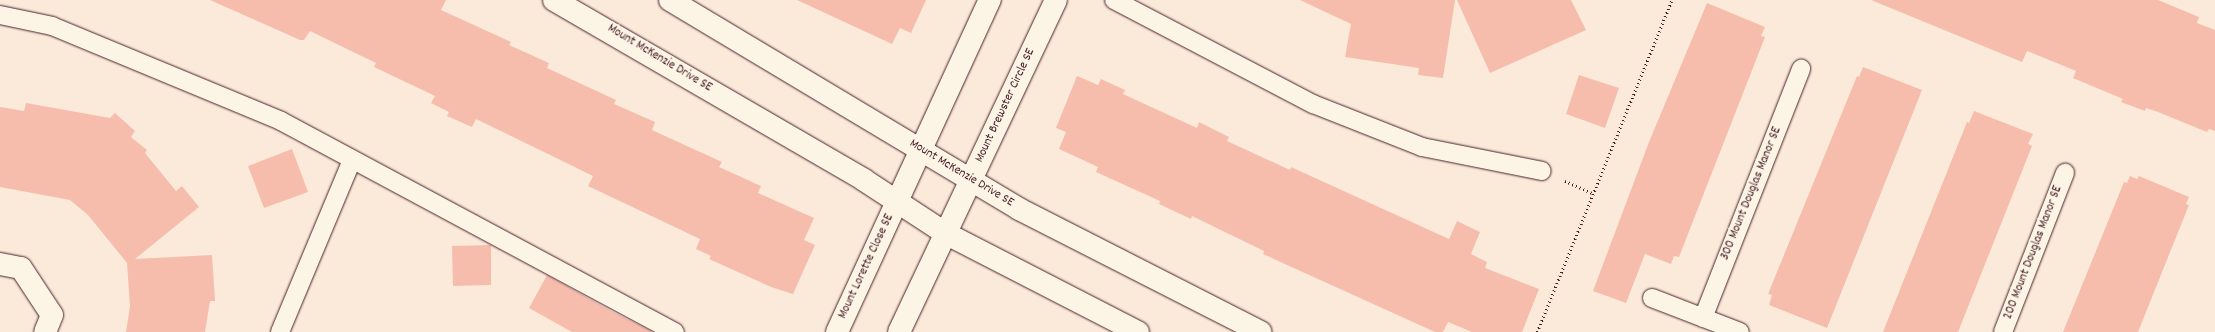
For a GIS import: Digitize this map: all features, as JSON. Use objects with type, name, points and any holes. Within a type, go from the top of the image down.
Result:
[{"type":"street","name":"Mount McKenzie Drive SE","points":[[554,0],[850,172],[945,233],[1138,332]]},
{"type":"street","name":"Mount McKenzie Drive SE","points":[[670,0],[1019,209],[1260,332]]},
{"type":"street","points":[[897,203],[990,0]]},
{"type":"street","name":"Mount Brewster Circle SE","points":[[945,233],[1056,0]]},
{"type":"street","name":"Mount Lorette Close SE","points":[[836,332],[897,203]]},
{"type":"street","points":[[898,332],[945,233]]},
{"type":"street","points":[[0,264],[21,268],[25,274],[52,315],[45,332]]},
{"type":"lane","points":[[1114,0],[1313,104],[1422,147],[1542,170]]},
{"type":"lane","points":[[0,15],[52,26],[281,121],[675,332]]},
{"type":"lane","name":"300 Mount Douglas Manor SE","points":[[1703,318],[1801,69]]},
{"type":"lane","points":[[280,332],[352,160]]},
{"type":"lane","name":"200 Mount Douglas Manor SE","points":[[2003,332],[2065,173]]},
{"type":"lane","points":[[1652,298],[1740,332]]},
{"type":"path","points":[[1537,332],[1672,0]]},
{"type":"building","points":[[210,0],[446,0],[441,10],[511,42],[509,45],[549,63],[547,68],[616,100],[614,104],[655,122],[652,130],[722,162],[719,167],[761,186],[758,193],[814,218],[804,240],[815,245],[793,294],[771,287],[709,259],[711,256],[696,249],[700,239],[588,186],[593,176],[476,119],[472,127],[447,116],[449,112],[431,103],[435,96],[374,67],[376,63],[310,31],[304,40],[300,40]]},
{"type":"building","points":[[797,0],[926,0],[911,33],[900,28],[892,44]]},
{"type":"building","points":[[1300,0],[1455,0],[1443,78],[1418,75],[1419,68],[1345,57],[1351,24]]},
{"type":"building","points":[[1457,0],[1571,0],[1586,30],[1490,73]]},
{"type":"building","points":[[1871,0],[2158,0],[2199,17],[2197,23],[2215,30],[2215,131],[2209,129],[2207,132],[2158,112],[2146,108],[2145,111],[2121,102],[2123,99],[2073,78],[2076,71],[2027,51],[2022,62]]},
{"type":"building","points":[[1707,3],[1765,27],[1761,36],[1765,37],[1679,257],[1674,256],[1671,264],[1645,254],[1626,303],[1593,291],[1649,142]]},
{"type":"building","points":[[1863,67],[1922,90],[1827,328],[1769,305],[1772,295],[1768,294],[1857,76],[1859,77]]},
{"type":"building","points":[[1579,75],[1619,88],[1605,128],[1566,114]]},
{"type":"building","points":[[1077,76],[1098,85],[1101,79],[1125,90],[1123,94],[1197,128],[1199,122],[1229,137],[1227,141],[1290,170],[1291,167],[1449,239],[1457,221],[1480,232],[1471,254],[1487,262],[1485,268],[1539,289],[1522,332],[1472,332],[1448,322],[1443,332],[1435,332],[1263,254],[1264,251],[1192,216],[1191,219],[1159,204],[1160,201],[1096,172],[1098,167],[1059,149],[1066,132],[1056,128]]},
{"type":"building","points":[[26,103],[110,118],[115,113],[135,131],[131,137],[147,150],[145,153],[176,191],[182,186],[199,207],[135,259],[212,255],[215,301],[210,301],[205,332],[126,332],[130,306],[127,263],[88,215],[70,200],[0,187],[0,107],[24,111]]},
{"type":"building","points":[[1974,111],[2033,134],[2028,144],[2032,146],[1958,332],[1883,332],[1967,122],[1969,123]]},
{"type":"building","points":[[292,149],[308,192],[264,208],[248,166]]},
{"type":"building","points":[[2130,176],[2137,179],[2139,176],[2189,197],[2186,204],[2189,205],[2138,332],[2063,332],[2124,182],[2127,183]]},
{"type":"building","points":[[491,245],[491,285],[453,286],[452,246]]},
{"type":"building","points":[[547,275],[613,312],[653,332],[572,332],[529,308]]}]
